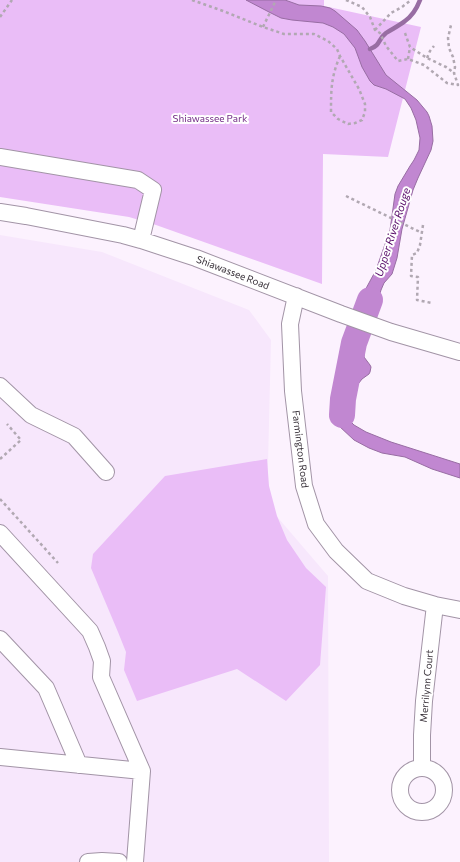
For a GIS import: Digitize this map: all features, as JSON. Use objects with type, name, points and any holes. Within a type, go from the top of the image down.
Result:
[{"type":"street","points":[[0,157],[138,180],[153,190],[141,240]]},
{"type":"street","name":"Shiawassee Road","points":[[0,212],[123,235],[141,240],[196,258],[391,332],[460,352]]},
{"type":"street","name":"Farmington Road","points":[[296,296],[290,324],[293,391],[304,486],[316,524],[336,551],[367,580],[404,596],[435,605],[460,610]]},
{"type":"street","points":[[0,386],[31,414],[74,436],[106,472]]},
{"type":"street","points":[[0,533],[90,631],[97,646],[102,661],[101,677],[142,771],[135,862]]},
{"type":"street","name":"Merrilynn Court","points":[[422,768],[424,701],[435,605]]},
{"type":"street","points":[[0,639],[46,688],[79,765]]},
{"type":"street","points":[[0,757],[142,771]]},
{"type":"street","points":[[88,862],[119,862]]},
{"type":"path","points":[[0,17],[12,0]]},
{"type":"path","points":[[192,0],[284,34],[314,34],[328,41],[337,49],[359,88],[365,104],[365,112],[362,120],[355,123],[348,124],[338,119],[331,112],[331,86],[334,70],[340,56]]},
{"type":"path","points":[[263,27],[276,0]]},
{"type":"path","points":[[346,0],[362,7],[370,17],[375,30],[380,33],[386,46],[398,61],[408,59],[424,65],[447,83],[458,86],[454,73],[455,67],[453,57],[449,48],[448,38],[451,25]]},
{"type":"path","points":[[375,30],[391,13],[411,0]]},
{"type":"path","points":[[404,33],[410,47],[408,59]]},
{"type":"path","points":[[427,58],[434,46]]},
{"type":"path","points":[[410,47],[454,73]]},
{"type":"path","points":[[346,196],[422,233]]},
{"type":"path","points":[[423,225],[420,245],[417,253],[412,255],[411,276],[418,277],[417,300],[432,303]]},
{"type":"path","points":[[0,459],[21,440],[8,424]]},
{"type":"path","points":[[0,499],[58,563]]},
{"type":"shaded area","points":[[0,235],[102,252],[249,310],[271,340],[267,505],[328,576],[329,862],[0,862]]},
{"type":"green space","name":"Shiawassee Park","points":[[0,0],[324,0],[324,6],[421,27],[388,157],[323,154],[322,284],[156,225],[129,217],[0,197]]},
{"type":"green space","points":[[267,459],[269,486],[277,516],[287,540],[306,568],[326,587],[320,665],[286,701],[237,669],[137,701],[124,670],[126,652],[91,568],[93,554],[165,476]]},
{"type":"water","points":[[246,0],[285,0],[299,5],[321,6],[335,11],[357,30],[386,75],[417,100],[429,116],[432,126],[433,141],[431,150],[413,190],[402,229],[397,258],[392,274],[384,283],[381,290],[365,344],[364,357],[371,367],[370,372],[355,388],[348,409],[348,419],[354,425],[366,432],[391,442],[460,464],[460,478],[432,469],[405,457],[382,453],[354,440],[339,426],[334,410],[335,390],[339,384],[353,376],[356,370],[358,362],[357,342],[359,319],[363,294],[376,270],[390,230],[395,194],[419,150],[420,138],[416,120],[411,108],[405,99],[386,89],[374,85],[370,81],[362,67],[355,48],[344,34],[323,23],[281,18]]},
{"type":"waterway","points":[[370,49],[376,46],[386,33],[410,17],[420,0]]},
{"type":"waterway","name":"Upper River Rouge","points":[[342,415],[343,399],[354,343],[370,300]]}]
